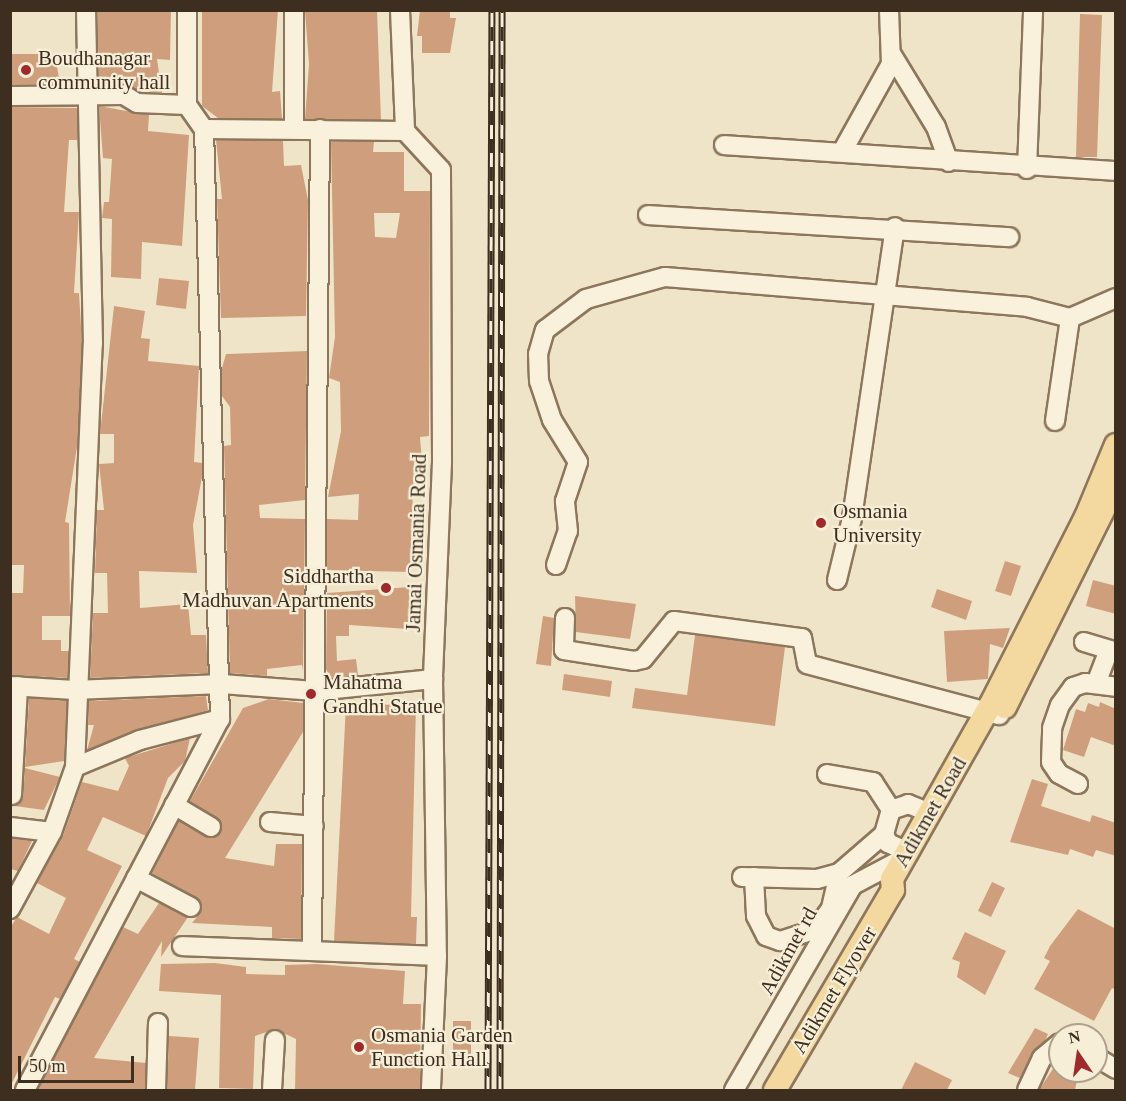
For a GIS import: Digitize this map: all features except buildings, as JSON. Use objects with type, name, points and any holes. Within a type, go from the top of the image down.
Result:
[{"type":"main road","name":"Adikmet Road","points":[[890,896],[892,879],[930,813],[995,713],[1086,517],[1116,445]]},
{"type":"main road","name":"Adikmet Road","points":[[890,896],[904,886],[1116,484]]},
{"type":"main road","name":"Adikmet Flyover","points":[[775,1090],[890,896]]},
{"type":"street","points":[[13,901],[52,832],[75,767],[74,690],[93,344],[86,10]]},
{"type":"street","points":[[25,1090],[220,719],[222,684],[204,129],[187,105],[187,10]]},
{"type":"street","points":[[294,10],[294,129]]},
{"type":"street","points":[[204,129],[405,131],[400,10]]},
{"type":"street","points":[[889,10],[892,55],[936,128],[949,162]]},
{"type":"street","points":[[1027,169],[1033,10]]},
{"type":"street","points":[[842,152],[892,55]]},
{"type":"street","points":[[10,96],[88,94],[187,105]]},
{"type":"street","points":[[312,950],[320,129]]},
{"type":"street","name":"Jamai Osmania Road","points":[[405,131],[441,170],[442,462],[433,679],[437,956],[431,1090]]},
{"type":"street","points":[[724,145],[842,152],[1027,169],[1116,171]]},
{"type":"street","points":[[648,215],[895,227],[1009,237]]},
{"type":"street","points":[[837,580],[852,518],[887,294],[895,227]]},
{"type":"street","points":[[555,565],[568,531],[565,501],[578,462],[552,420],[538,354],[545,330],[560,315],[626,285],[665,277],[1027,307],[1070,318],[1116,298]]},
{"type":"street","points":[[1055,421],[1070,318]]},
{"type":"street","points":[[565,618],[564,650],[643,659],[674,621],[802,638],[807,664],[995,713]]},
{"type":"street","points":[[1084,642],[1113,651],[1097,681]]},
{"type":"street","points":[[12,795],[14,686],[74,690],[222,684],[315,691],[433,679]]},
{"type":"street","points":[[1078,784],[1059,774],[1051,762],[1052,728],[1073,687],[1097,681],[1116,687]]},
{"type":"street","points":[[75,767],[140,740],[220,719]]},
{"type":"street","points":[[826,774],[873,782],[891,810],[884,834],[839,873],[817,879],[748,877],[756,916],[766,936],[780,941],[816,929],[831,908],[839,873]]},
{"type":"street","points":[[891,810],[908,804],[930,813]]},
{"type":"street","points":[[174,806],[211,827]]},
{"type":"street","points":[[270,822],[314,826]]},
{"type":"street","points":[[10,827],[52,832]]},
{"type":"street","points":[[884,834],[888,843],[906,855]]},
{"type":"street","name":"Adikmet rd","points":[[734,1090],[853,885],[906,855]]},
{"type":"street","points":[[136,878],[190,907]]},
{"type":"street","points":[[182,946],[437,956]]},
{"type":"street","points":[[156,1090],[158,1023]]},
{"type":"street","points":[[272,1090],[275,1040]]},
{"type":"street","points":[[1027,1090],[1042,1058],[1048,1053]]},
{"type":"railway","points":[[488,1090],[492,10]]},
{"type":"railway","points":[[500,1090],[502,10]]},
{"type":"place","name":"Boudhanagar community hall","points":[[26,70]]},
{"type":"place","name":"Osmania University","points":[[821,523]]},
{"type":"place","name":"Siddhartha Madhuvan Apartments","points":[[386,588]]},
{"type":"place","name":"Mahatma Gandhi Statue","points":[[311,694]]},
{"type":"place","name":"Osmania Garden Function Hall","points":[[359,1047]]}]
